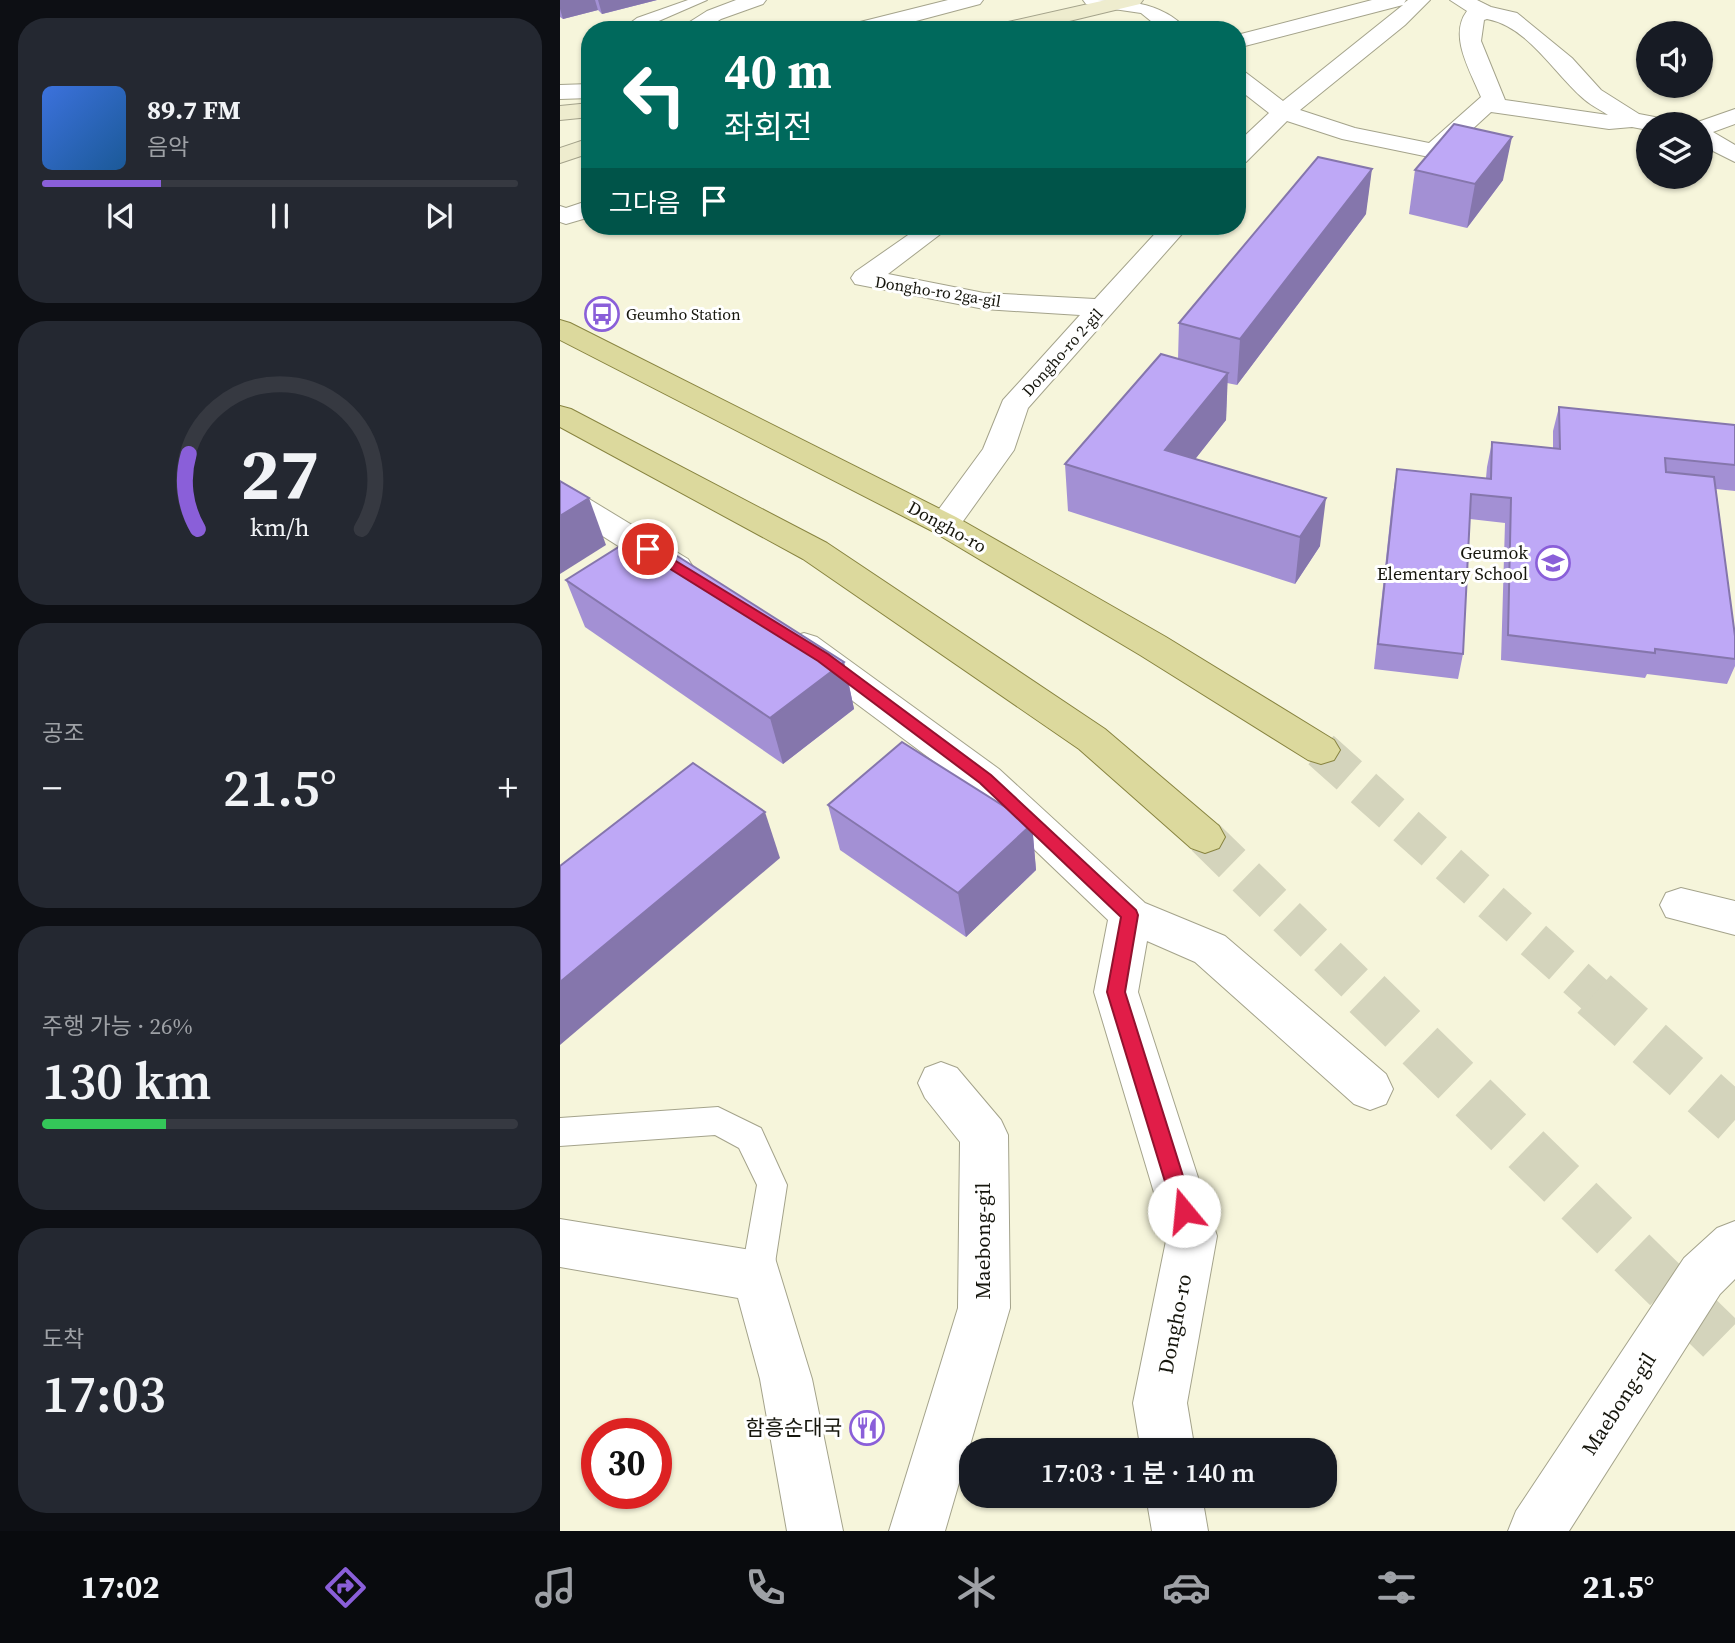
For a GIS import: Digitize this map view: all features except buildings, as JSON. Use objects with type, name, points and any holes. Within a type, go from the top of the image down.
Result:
[{"type":"main road","points":[[1042,21],[1125,2]]},
{"type":"main road","points":[[560,113],[581,111]]},
{"type":"main road","points":[[560,156],[581,148]]},
{"type":"main road","name":"Dongho-ro","points":[[560,329],[944,524],[1153,646],[1321,750]]},
{"type":"main road","points":[[560,415],[815,551],[1092,739],[1205,837]]},
{"type":"street","points":[[701,21],[756,0]]},
{"type":"street","points":[[891,21],[973,0]]},
{"type":"street","points":[[1093,0],[1125,2],[1147,8],[1164,21]]},
{"type":"street","points":[[1246,40],[1396,0]]},
{"type":"street","points":[[1246,147],[1264,128],[1386,32],[1420,0]]},
{"type":"street","points":[[1460,0],[1485,12],[1510,17],[1564,63],[1593,94],[1632,120]]},
{"type":"street","points":[[1485,12],[1475,16],[1470,41],[1496,106],[1609,122],[1636,121]]},
{"type":"street","points":[[1246,84],[1283,112],[1350,134],[1434,151],[1494,97]]},
{"type":"street","points":[[560,92],[581,92]]},
{"type":"street","points":[[1713,124],[1735,116]]},
{"type":"street","points":[[1713,142],[1735,155]]},
{"type":"street","points":[[560,214],[566,216],[581,211]]},
{"type":"street","name":"Dongho-ro 2ga-gil","points":[[925,235],[865,278],[984,301],[1102,308]]},
{"type":"street","name":"Dongho-ro 2-gil","points":[[944,524],[998,450],[1014,406],[1167,235]]},
{"type":"street","points":[[560,495],[709,587]]},
{"type":"street","points":[[777,629],[823,657],[985,779],[1130,915],[1210,949],[1370,1089]]},
{"type":"street","points":[[1681,905],[1735,918]]},
{"type":"street","name":"Dongho-ro","points":[[1130,915],[1116,992],[1192,1236],[1160,1403],[1166,1438]]},
{"type":"street","name":"Maebong-gil","points":[[917,1531],[984,1308],[984,1135],[941,1083]]},
{"type":"street","points":[[560,1243],[757,1276],[786,1379],[815,1531]]},
{"type":"street","name":"Maebong-gil","points":[[1536,1531],[1718,1261]]},
{"type":"street","points":[[1176,1508],[1180,1531]]},
{"type":"lane","points":[[642,21],[700,0]]},
{"type":"lane","points":[[560,1132],[718,1121],[750,1138],[772,1185],[757,1276]]},
{"type":"tunnel","points":[[1321,750],[1596,996]]},
{"type":"tunnel","points":[[1205,837],[1368,996]]},
{"type":"tunnel","points":[[1367,994],[1735,1353]]},
{"type":"tunnel","points":[[1594,994],[1735,1120]]},
{"type":"place","name":"Geumho Station","points":[[602,314]]},
{"type":"place","name":"Geumok Elementary School","points":[[1553,563]]},
{"type":"place","name":"함흥순대국","points":[[867,1428]]},
{"type":"route","points":[[648,549],[823,657],[985,779],[1130,915],[1116,992],[1184,1211]]}]
